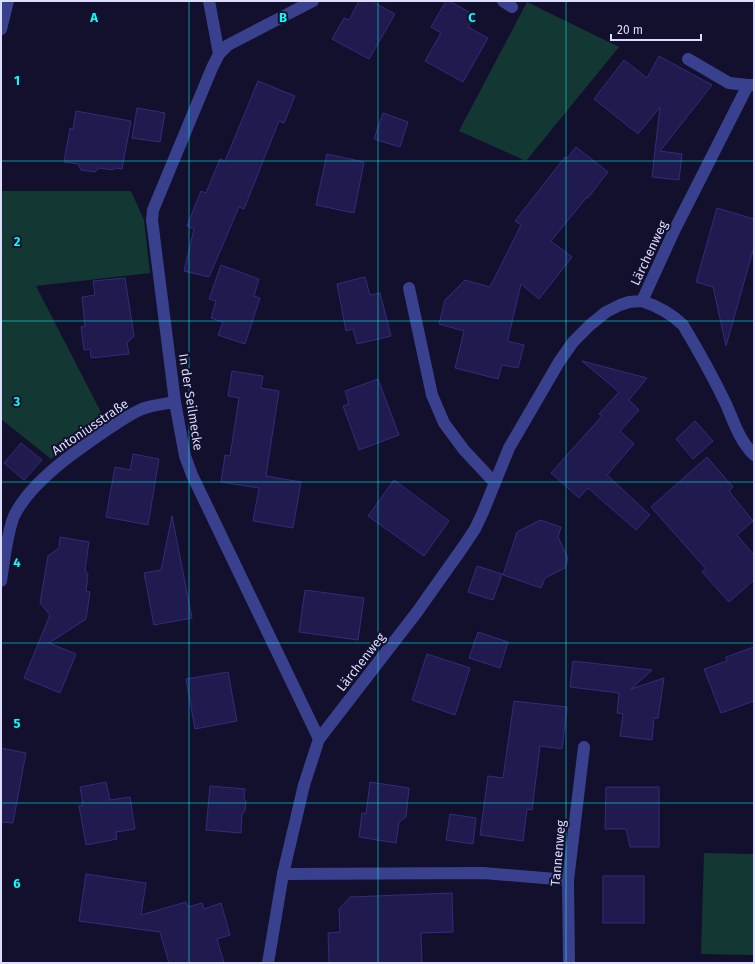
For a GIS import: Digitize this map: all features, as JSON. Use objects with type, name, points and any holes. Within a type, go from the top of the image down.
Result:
[{"type":"street","points":[[1,28],[8,1]]},
{"type":"street","points":[[209,1],[219,54]]},
{"type":"street","name":"In der Seilmecke","points":[[313,1],[228,46],[219,54],[160,193],[152,220],[175,402],[185,456],[192,475],[319,739]]},
{"type":"street","name":"Lärchenweg","points":[[268,963],[283,874],[304,785],[319,739],[417,612],[463,547],[478,523],[509,448],[559,362],[573,342],[606,312],[629,302],[642,301],[674,231],[751,85],[729,83],[688,59]]},
{"type":"street","points":[[409,288],[432,395],[444,423],[464,450],[494,482]]},
{"type":"street","points":[[642,301],[664,310],[675,317],[683,325],[726,404],[739,437],[754,455]]},
{"type":"street","name":"Antoniusstraße","points":[[1,581],[14,516],[40,481],[56,466],[82,446],[119,422],[141,410],[156,405],[175,402]]},
{"type":"street","name":"Tannenweg","points":[[569,963],[568,880],[584,747]]},
{"type":"street","points":[[283,874],[483,873],[568,880]]},
{"type":"green space","points":[[527,2],[619,47],[526,161],[459,131]]},
{"type":"green space","points":[[1,191],[131,191],[144,220],[150,273],[36,286],[105,420],[51,459],[1,419]]},
{"type":"green space","points":[[704,853],[754,854],[754,955],[701,954]]},
{"type":"building","points":[[359,1],[371,1],[395,14],[369,59],[332,39],[344,18],[349,20]]},
{"type":"building","points":[[446,1],[449,1],[475,15],[468,27],[488,38],[463,82],[425,61],[441,33],[431,27]]},
{"type":"building","points":[[659,56],[712,85],[660,151],[682,154],[679,180],[652,177],[660,107],[638,134],[594,99],[624,60],[647,78]]},
{"type":"building","points":[[258,81],[295,96],[284,123],[279,121],[244,209],[239,207],[209,277],[184,271],[194,229],[187,226],[201,191],[206,193],[220,159],[225,161]]},
{"type":"building","points":[[137,108],[165,113],[160,142],[132,138]]},
{"type":"building","points":[[76,111],[131,121],[122,169],[114,168],[113,170],[99,168],[95,172],[81,170],[78,164],[64,162],[70,128],[73,129]]},
{"type":"building","points":[[383,113],[408,122],[400,147],[374,139]]},
{"type":"building","points":[[576,147],[608,172],[551,241],[572,257],[539,299],[521,284],[507,341],[524,345],[518,368],[502,365],[498,379],[455,368],[464,331],[439,324],[445,300],[465,280],[490,287],[521,225],[515,221],[565,157],[567,158]]},
{"type":"building","points":[[327,154],[364,162],[354,213],[316,205]]},
{"type":"building","points":[[717,208],[754,219],[754,247],[726,346],[713,287],[696,282]]},
{"type":"building","points":[[221,265],[259,279],[254,296],[260,298],[245,344],[218,335],[223,322],[211,318],[216,301],[209,299]]},
{"type":"building","points":[[365,277],[370,295],[380,293],[391,336],[357,344],[353,329],[346,331],[337,284]]},
{"type":"building","points":[[125,278],[134,336],[127,343],[129,354],[91,358],[90,349],[84,350],[81,327],[85,326],[82,297],[95,295],[93,281]]},
{"type":"building","points":[[582,361],[647,378],[629,400],[639,410],[620,431],[634,444],[607,475],[650,515],[636,530],[588,488],[579,498],[551,473],[602,416],[599,414],[619,392]]},
{"type":"building","points":[[232,371],[263,376],[261,388],[279,391],[266,476],[301,482],[293,528],[253,521],[259,488],[221,482],[225,455],[230,456],[239,398],[228,396]]},
{"type":"building","points":[[378,379],[399,435],[359,450],[343,406],[349,404],[345,391]]},
{"type":"building","points":[[695,421],[713,441],[693,459],[676,439]]},
{"type":"building","points":[[21,443],[42,460],[24,480],[4,463]]},
{"type":"building","points":[[133,454],[159,459],[148,525],[106,517],[115,467],[130,470]]},
{"type":"building","points":[[707,457],[733,487],[729,491],[753,521],[737,535],[754,555],[754,580],[729,602],[702,572],[706,569],[651,507]]},
{"type":"building","points":[[394,480],[449,521],[424,556],[368,516]]},
{"type":"building","points":[[172,516],[192,618],[154,625],[144,573],[161,570]]},
{"type":"building","points":[[540,520],[561,527],[558,537],[568,558],[565,568],[545,578],[541,588],[503,575],[517,532]]},
{"type":"building","points":[[60,537],[89,542],[85,570],[88,575],[86,591],[90,592],[86,619],[49,643],[76,654],[60,693],[24,678],[50,615],[40,603],[48,556],[59,548]]},
{"type":"building","points":[[477,566],[502,574],[493,600],[468,592]]},
{"type":"building","points":[[305,590],[364,598],[358,640],[299,632]]},
{"type":"building","points":[[478,632],[508,642],[500,668],[469,658]]},
{"type":"building","points":[[754,647],[754,701],[721,713],[704,669],[727,661],[726,657]]},
{"type":"building","points":[[427,654],[470,668],[455,715],[412,700]]},
{"type":"building","points":[[573,661],[652,670],[631,689],[664,678],[658,718],[654,718],[652,740],[620,736],[623,714],[617,713],[619,693],[570,687]]},
{"type":"building","points":[[228,672],[237,721],[195,729],[186,679]]},
{"type":"building","points":[[514,701],[567,707],[562,749],[540,746],[532,810],[527,809],[523,841],[480,835],[488,776],[503,778]]},
{"type":"building","points":[[1,748],[26,753],[13,823],[1,822]]},
{"type":"building","points":[[106,782],[110,800],[130,797],[135,829],[116,832],[117,839],[86,845],[79,806],[83,805],[80,787]]},
{"type":"building","points":[[370,782],[409,788],[406,817],[399,822],[396,843],[359,837],[362,813],[366,814]]},
{"type":"building","points":[[210,786],[245,789],[244,798],[246,801],[245,811],[242,814],[241,833],[206,830]]},
{"type":"building","points":[[606,787],[659,787],[659,847],[630,847],[626,829],[605,829]]},
{"type":"building","points":[[450,814],[476,818],[473,844],[446,840]]},
{"type":"building","points":[[86,874],[146,883],[141,915],[186,902],[188,907],[202,903],[204,909],[221,903],[230,935],[217,939],[224,963],[169,963],[160,932],[79,921]]},
{"type":"building","points":[[603,876],[644,876],[644,923],[603,923]]},
{"type":"building","points":[[452,893],[453,932],[421,933],[422,963],[329,963],[328,933],[340,932],[339,909],[350,897]]}]
